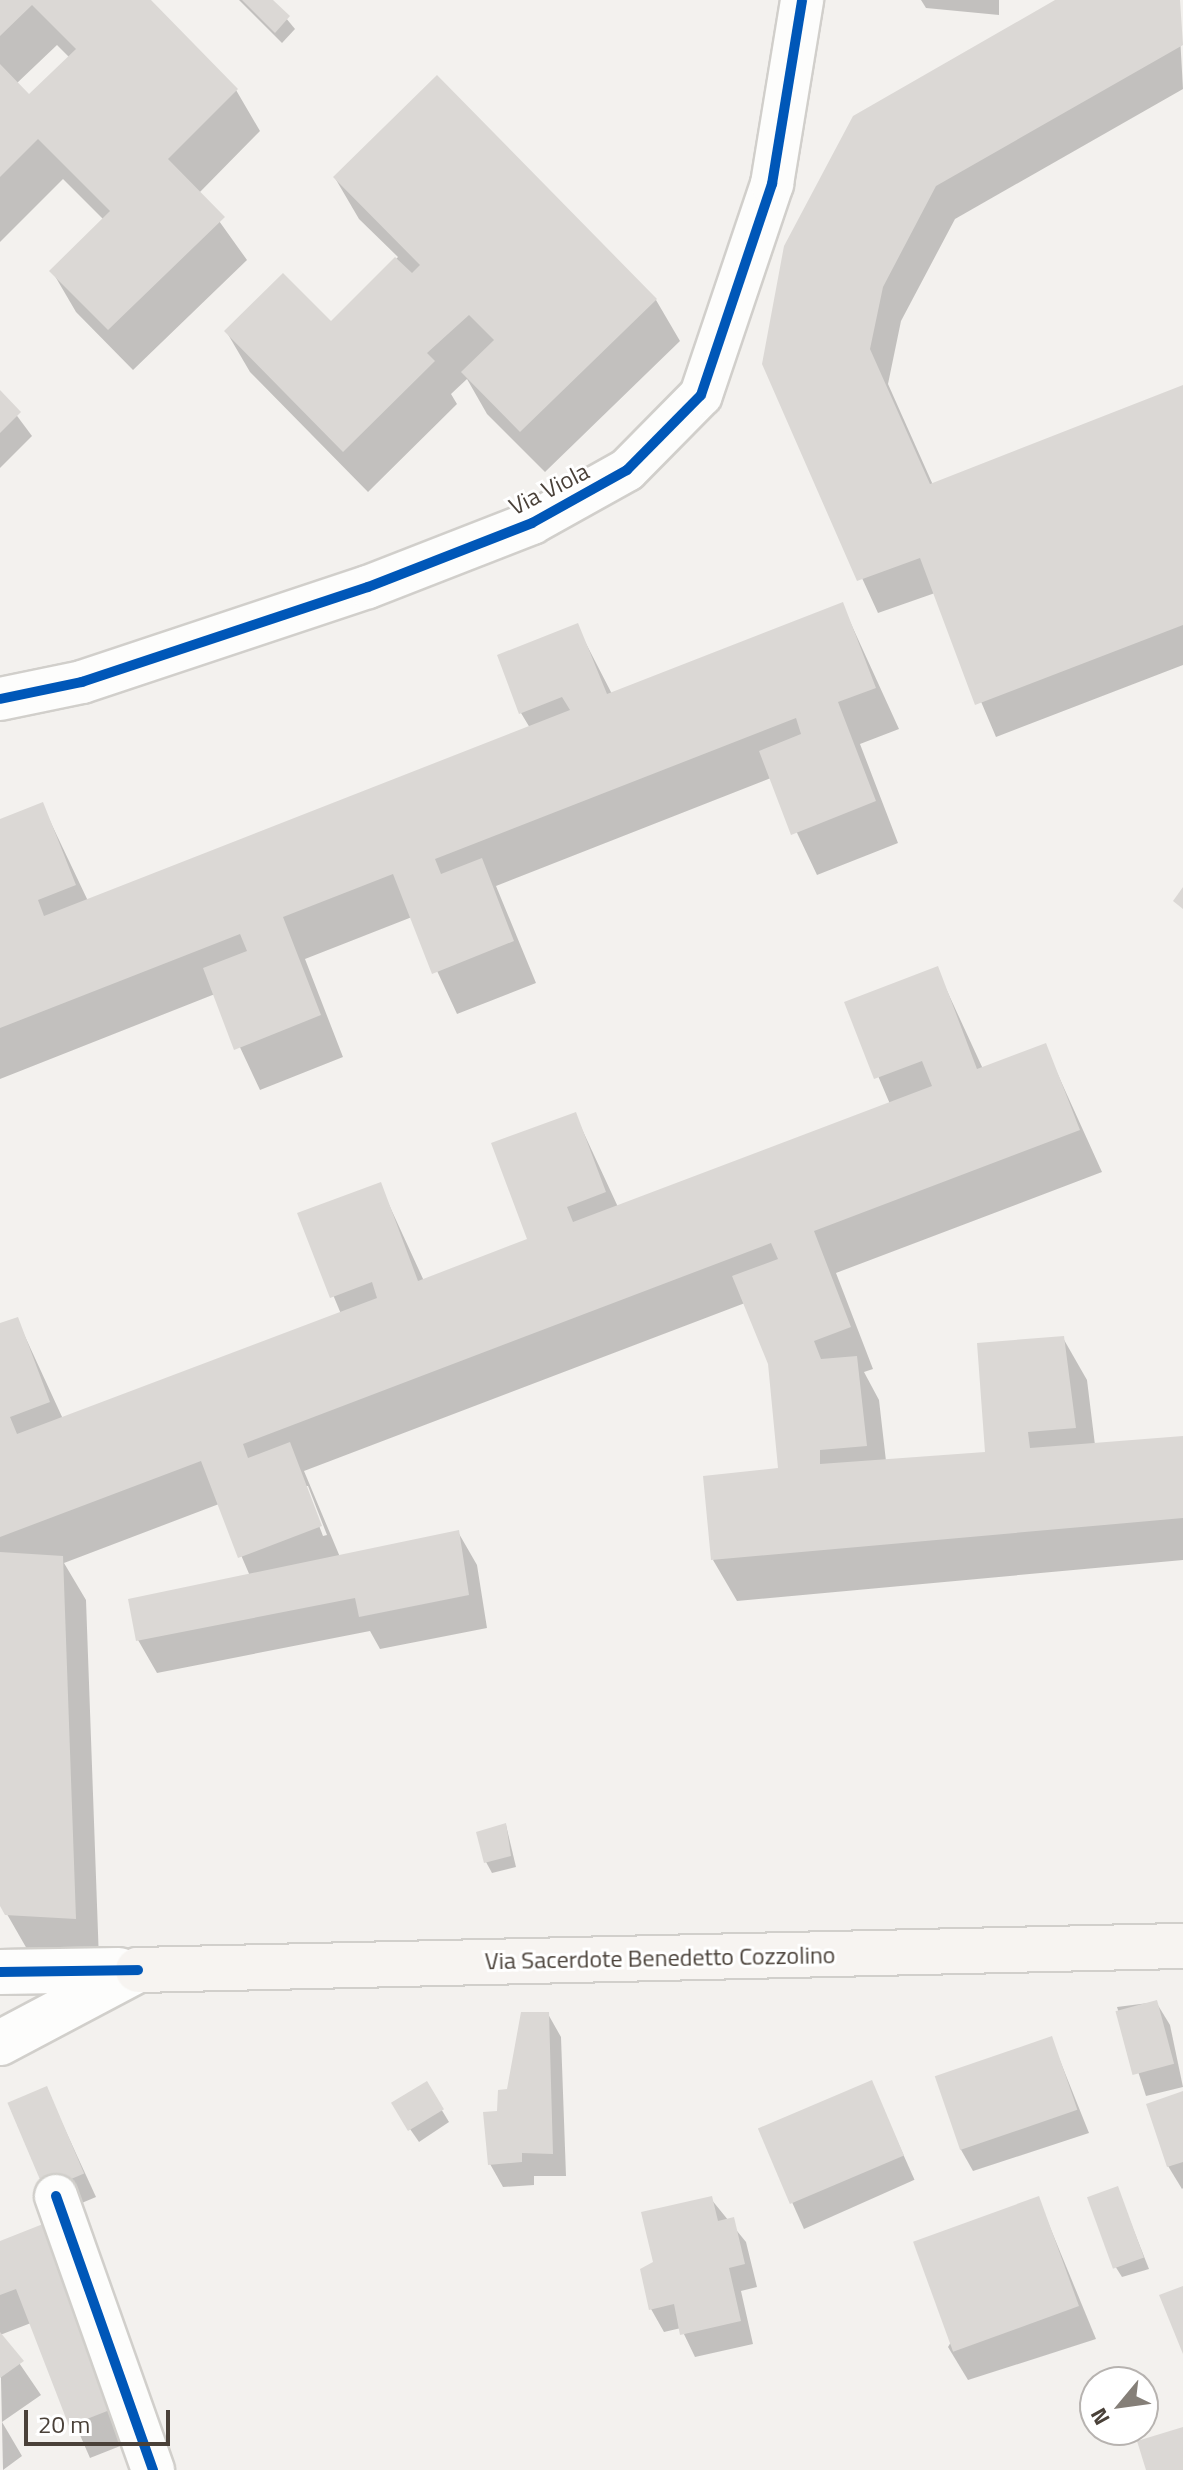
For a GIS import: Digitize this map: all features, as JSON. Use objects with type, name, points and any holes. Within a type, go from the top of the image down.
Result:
[{"type":"main road","name":"Via Sacerdote Benedetto Cozzolino","points":[[138,1970],[1183,1946]]},
{"type":"street","name":"Via Viola","points":[[0,699],[82,682],[368,587],[532,523],[627,470],[701,395],[772,184],[802,0]]},
{"type":"street","name":"Via Sacerdote Benedetto Cozzolino","points":[[0,1972],[138,1970]]},
{"type":"street","name":"Via Sacerdote Benedetto Cozzolino","points":[[0,2043],[138,1970]]},
{"type":"street","points":[[56,2196],[153,2470]]},
{"type":"building","points":[[0,0],[151,0],[238,89],[168,159],[225,217],[108,330],[49,271],[110,211],[38,139],[0,177],[0,64],[29,94],[76,49],[32,5],[0,36]]},
{"type":"building","points":[[242,0],[273,0],[290,16],[275,33]]},
{"type":"building","points":[[1055,0],[1180,0],[1183,45],[936,186],[883,287],[870,349],[930,484],[1183,385],[1183,625],[975,705],[920,558],[857,581],[762,364],[784,246],[853,116]]},
{"type":"building","points":[[437,75],[657,299],[520,432],[461,372],[494,340],[469,315],[427,353],[435,361],[343,452],[224,331],[283,273],[331,321],[395,257],[412,273],[420,265],[333,177]]},
{"type":"building","points":[[0,390],[21,412],[0,433]]},
{"type":"building","points":[[843,602],[876,688],[838,702],[876,801],[791,835],[759,751],[801,734],[796,718],[435,859],[441,874],[482,858],[514,941],[432,974],[393,874],[283,917],[321,1015],[234,1050],[203,968],[247,951],[240,934],[0,1028],[0,819],[43,802],[76,885],[38,900],[44,916],[570,710],[562,697],[519,714],[497,655],[578,623],[607,694]]},
{"type":"building","points":[[1183,887],[1183,909],[1173,901]]},
{"type":"building","points":[[938,966],[977,1069],[1046,1043],[1080,1130],[814,1231],[851,1327],[814,1341],[821,1359],[857,1356],[867,1446],[820,1450],[820,1464],[985,1452],[977,1343],[1064,1336],[1076,1428],[1028,1432],[1030,1448],[1183,1436],[1183,1518],[711,1560],[703,1476],[778,1468],[768,1364],[732,1276],[778,1259],[771,1243],[243,1444],[248,1458],[290,1442],[322,1526],[238,1558],[201,1461],[0,1537],[0,1323],[18,1317],[50,1402],[10,1417],[17,1434],[377,1298],[372,1282],[330,1298],[297,1213],[381,1182],[418,1281],[527,1239],[491,1143],[576,1112],[606,1192],[567,1207],[573,1222],[932,1086],[922,1061],[874,1079],[844,1002]]},
{"type":"building","points":[[459,1530],[469,1595],[359,1617],[355,1598],[136,1641],[128,1599]]},
{"type":"building","points":[[0,1552],[63,1556],[76,1919],[5,1915],[0,1906]]},
{"type":"building","points":[[506,1823],[511,1856],[484,1863],[476,1832]]},
{"type":"building","points":[[1157,2000],[1174,2064],[1133,2075],[1115,2011]]},
{"type":"building","points":[[521,2012],[549,2012],[553,2154],[522,2153],[522,2162],[488,2165],[483,2112],[497,2111],[498,2090],[507,2089]]},
{"type":"building","points":[[1052,2036],[1077,2110],[960,2150],[935,2076]]},
{"type":"building","points":[[872,2080],[904,2155],[790,2204],[758,2128]]},
{"type":"building","points":[[427,2081],[444,2109],[408,2131],[391,2103]]},
{"type":"building","points":[[47,2086],[84,2173],[45,2190],[7,2103]]},
{"type":"building","points":[[1183,2091],[1183,2162],[1167,2167],[1146,2104]]},
{"type":"building","points":[[1118,2186],[1144,2257],[1113,2269],[1087,2197]]},
{"type":"building","points":[[712,2196],[718,2221],[734,2217],[745,2264],[729,2268],[741,2321],[680,2335],[674,2304],[649,2310],[640,2269],[653,2262],[641,2212]]},
{"type":"building","points":[[1039,2196],[1079,2306],[953,2352],[913,2242]]},
{"type":"building","points":[[43,2224],[120,2406],[69,2426],[16,2289],[0,2295],[0,2241]]},
{"type":"building","points":[[1183,2286],[1183,2354],[1159,2295]]},
{"type":"building","points":[[0,2332],[24,2361],[0,2378]]},
{"type":"building","points":[[1183,2427],[1183,2470],[1146,2470],[1139,2446],[1159,2446],[1159,2434]]},
{"type":"cycle path","points":[[0,699],[82,682],[368,587],[532,523],[627,470],[701,395],[772,184],[802,0]]},
{"type":"cycle path","points":[[0,1972],[138,1970]]},
{"type":"cycle path","points":[[56,2196],[153,2470]]}]
